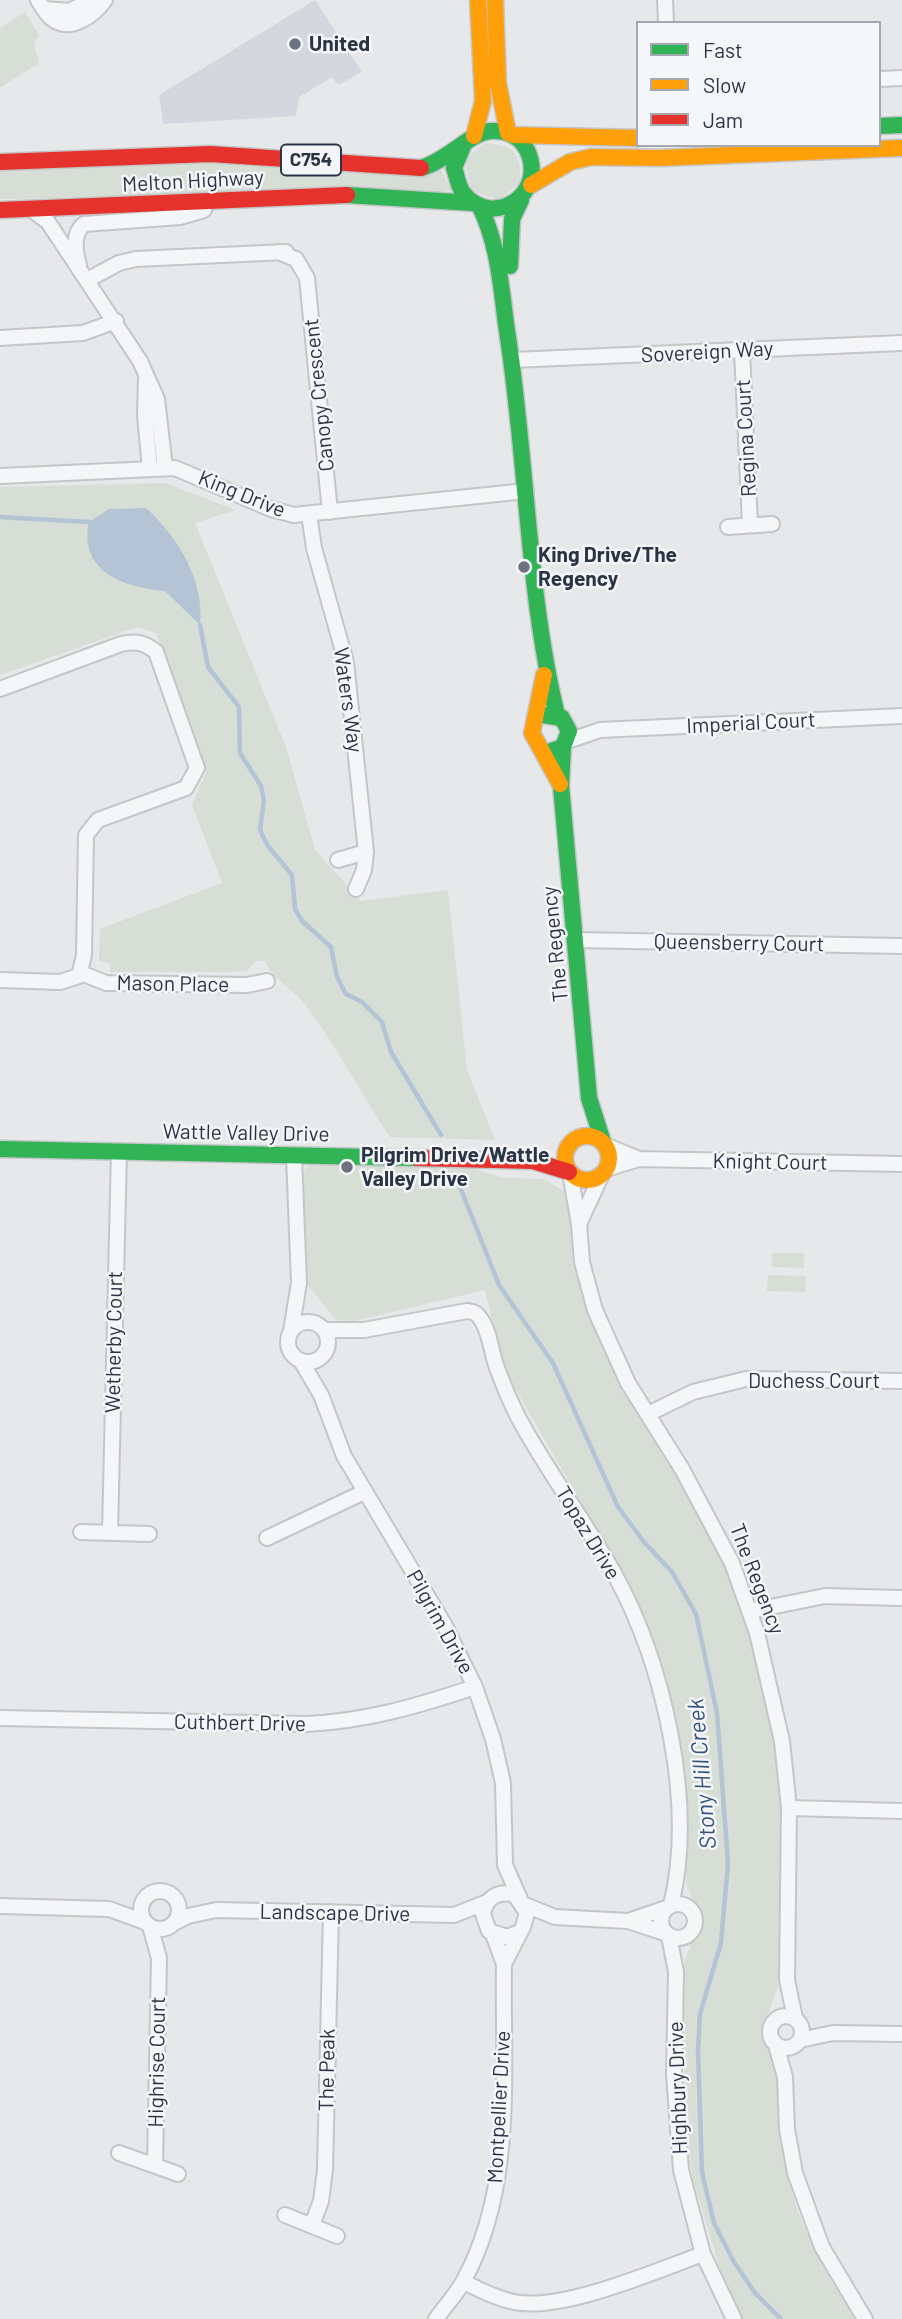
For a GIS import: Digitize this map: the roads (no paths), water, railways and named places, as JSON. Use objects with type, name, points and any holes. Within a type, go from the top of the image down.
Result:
[{"type":"main road","points":[[478,0],[483,101],[469,140],[454,169],[456,182],[477,205],[497,245],[506,288],[545,666],[561,718],[569,730],[565,744],[551,751],[539,748],[532,733],[545,666]]},
{"type":"main road","points":[[495,0],[498,83],[510,134],[529,151],[533,162],[531,185]]},
{"type":"main road","points":[[881,126],[902,125]]},
{"type":"main road","name":"Melton Highway","points":[[0,162],[210,154],[418,169],[441,161],[469,140],[496,130],[510,134],[636,138]]},
{"type":"main road","points":[[506,288],[511,229],[520,200],[531,185],[570,162],[591,157],[660,158],[902,148]]},
{"type":"main road","name":"Melton Highway","points":[[12,209],[382,195],[502,209],[520,200]]},
{"type":"main road","points":[[535,723],[545,715],[561,718]]},
{"type":"main road","name":"The Regency","points":[[565,744],[561,786],[589,1098],[604,1144]]},
{"type":"main road","name":"The Regency","points":[[539,748],[561,786]]},
{"type":"main road","name":"The Regency","points":[[570,1142],[589,1098]]},
{"type":"main road","points":[[585,1135],[604,1144],[609,1157],[604,1171],[583,1180],[569,1172],[564,1158],[570,1142],[585,1135]]},
{"type":"main road","name":"Wattle Valley Drive","points":[[533,1161],[570,1142]]},
{"type":"main road","name":"Wattle Valley Drive","points":[[0,1149],[533,1161],[569,1172]]},
{"type":"street","points":[[41,5],[69,11],[92,0]]},
{"type":"street","points":[[41,5],[56,21],[75,22],[92,15],[105,0]]},
{"type":"street","points":[[665,0],[666,21]]},
{"type":"street","points":[[881,79],[902,78]]},
{"type":"street","points":[[79,265],[75,242],[78,230],[84,224],[180,217],[243,200]]},
{"type":"street","points":[[12,209],[48,222],[135,349],[157,399],[157,468]]},
{"type":"street","name":"Canopy Crescent","points":[[89,279],[119,263],[145,258],[296,251],[304,256],[309,269],[307,278],[330,512]]},
{"type":"street","points":[[0,338],[83,333],[116,321]]},
{"type":"street","name":"Sovereign Way","points":[[513,360],[902,343]]},
{"type":"street","name":"Regina Court","points":[[742,350],[750,525]]},
{"type":"street","name":"King Drive","points":[[0,476],[157,468],[185,471],[283,513],[309,514],[526,491]]},
{"type":"street","name":"Waters Way","points":[[309,514],[314,548],[346,662],[366,852],[364,870],[356,889]]},
{"type":"street","name":"Regina Court","points":[[728,527],[772,524]]},
{"type":"street","points":[[0,689],[121,644],[140,642],[156,652],[195,758],[195,776],[186,788],[98,820],[86,835],[84,955],[80,973],[60,982],[0,980]]},
{"type":"street","name":"Imperial Court","points":[[565,744],[600,730],[902,716]]},
{"type":"street","name":"Imperial Court","points":[[561,718],[600,730]]},
{"type":"street","points":[[338,860],[366,852]]},
{"type":"street","name":"Queensberry Court","points":[[576,940],[902,946]]},
{"type":"street","name":"Mason Place","points":[[80,973],[106,983],[247,985],[267,981]]},
{"type":"street","name":"Knight Court","points":[[604,1144],[639,1159]]},
{"type":"street","name":"Wetherby Court","points":[[110,1532],[119,1152]]},
{"type":"street","points":[[294,1156],[299,1283],[289,1348],[301,1360],[324,1352],[319,1326],[299,1283]]},
{"type":"street","name":"Knight Court","points":[[604,1171],[639,1159],[902,1164]]},
{"type":"street","name":"The Regency","points":[[579,1224],[604,1171]]},
{"type":"street","name":"The Regency","points":[[569,1172],[579,1224],[582,1262],[594,1310],[611,1350],[710,1518],[732,1563],[751,1611],[770,1680],[782,1741],[789,1808],[787,1980],[797,2020]]},
{"type":"street","name":"Topaz Drive","points":[[319,1326],[364,1330],[459,1311],[474,1312],[482,1321],[497,1368],[518,1416],[616,1578],[645,1647],[673,1752],[679,1836],[678,1878],[669,1906]]},
{"type":"street","points":[[291,1331],[301,1323],[319,1326]]},
{"type":"street","name":"Topaz Drive","points":[[324,1352],[364,1330]]},
{"type":"street","name":"Pilgrim Drive","points":[[321,1395],[324,1352]]},
{"type":"street","name":"Pilgrim Drive","points":[[301,1360],[321,1395],[344,1456],[444,1624],[475,1686],[493,1739],[503,1783],[505,1865],[522,1902]]},
{"type":"street","name":"Duchess Court","points":[[648,1414],[693,1392],[746,1379],[902,1381]]},
{"type":"street","points":[[267,1538],[364,1492]]},
{"type":"street","points":[[81,1532],[149,1534]]},
{"type":"street","points":[[751,1611],[825,1596],[902,1598]]},
{"type":"street","name":"Cuthbert Drive","points":[[0,1718],[306,1724],[354,1722],[400,1711],[475,1686]]},
{"type":"street","points":[[789,1808],[902,1811]]},
{"type":"street","name":"Pilgrim Drive","points":[[489,1900],[505,1865]]},
{"type":"street","name":"Topaz Drive","points":[[678,1878],[689,1908]]},
{"type":"street","points":[[0,1906],[109,1909],[164,1892],[174,1898],[179,1908],[171,1925],[148,1924],[109,1909]]},
{"type":"street","points":[[555,1917],[507,1937],[491,1932],[483,1914],[489,1900],[509,1893],[555,1917],[628,1921],[680,1938],[690,1933]]},
{"type":"street","points":[[146,1898],[142,1912],[148,1924]]},
{"type":"street","name":"Landscape Drive","points":[[174,1898],[216,1910]]},
{"type":"street","name":"Landscape Drive","points":[[454,1915],[489,1900]]},
{"type":"street","points":[[522,1902],[527,1913],[522,1929]]},
{"type":"street","points":[[628,1921],[669,1906],[681,1904],[689,1908],[695,1923],[676,1972]]},
{"type":"street","points":[[669,1906],[660,1917],[676,1972]]},
{"type":"street","name":"Landscape Drive","points":[[171,1925],[188,1916],[216,1910],[331,1912],[454,1915],[491,1932]]},
{"type":"street","name":"The Peak","points":[[312,2225],[321,2201],[325,2170],[331,1912]]},
{"type":"street","name":"Highrise Court","points":[[148,1924],[159,1958]]},
{"type":"street","name":"Highrise Court","points":[[155,2165],[159,1958],[171,1925]]},
{"type":"street","name":"Montpellier Drive","points":[[504,1964],[522,1929]]},
{"type":"street","name":"Montpellier Drive","points":[[436,2319],[464,2282],[480,2246],[499,2175],[504,1964],[491,1932]]},
{"type":"street","name":"Highbury Drive","points":[[676,1972],[676,2125],[689,2209],[703,2254],[734,2319]]},
{"type":"street","name":"The Regency","points":[[775,2020],[787,1980]]},
{"type":"street","points":[[833,2033],[785,2015],[775,2020],[770,2029],[785,2077],[787,2129],[795,2173],[822,2247],[865,2319]]},
{"type":"street","points":[[785,2077],[803,2031],[797,2020]]},
{"type":"street","points":[[776,2045],[786,2048],[833,2033],[902,2034]]},
{"type":"street","points":[[119,2152],[178,2174]]},
{"type":"street","points":[[285,2215],[337,2236]]},
{"type":"street","points":[[464,2282],[516,2302],[554,2302],[703,2254]]},
{"type":"water","points":[[146,508],[169,532],[194,576],[200,625],[165,591],[120,581],[97,565],[90,553],[87,539],[89,522],[109,509]]},
{"type":"waterway","name":"Stony Hill Creek","points":[[0,517],[89,522]]},
{"type":"waterway","name":"Stony Hill Creek","points":[[200,625],[208,667],[239,707],[240,753],[261,786],[264,800],[260,830],[268,846],[292,875],[295,909],[302,921],[331,947],[337,977],[346,994],[362,1002],[382,1022],[391,1052],[441,1135]]},
{"type":"waterway","name":"Stony Hill Creek","points":[[458,1182],[499,1285],[553,1363],[618,1507],[644,1542],[672,1572],[696,1614],[717,1713],[728,1863],[721,1943],[700,2014],[698,2051],[702,2172],[714,2223],[734,2262],[755,2293],[781,2319]]},
{"type":"place","name":"United","points":[[295,44]]},
{"type":"place","name":"King Drive/The Regency","points":[[524,567]]},
{"type":"place","name":"Pilgrim Drive/Wattle Valley Drive","points":[[347,1167]]}]
